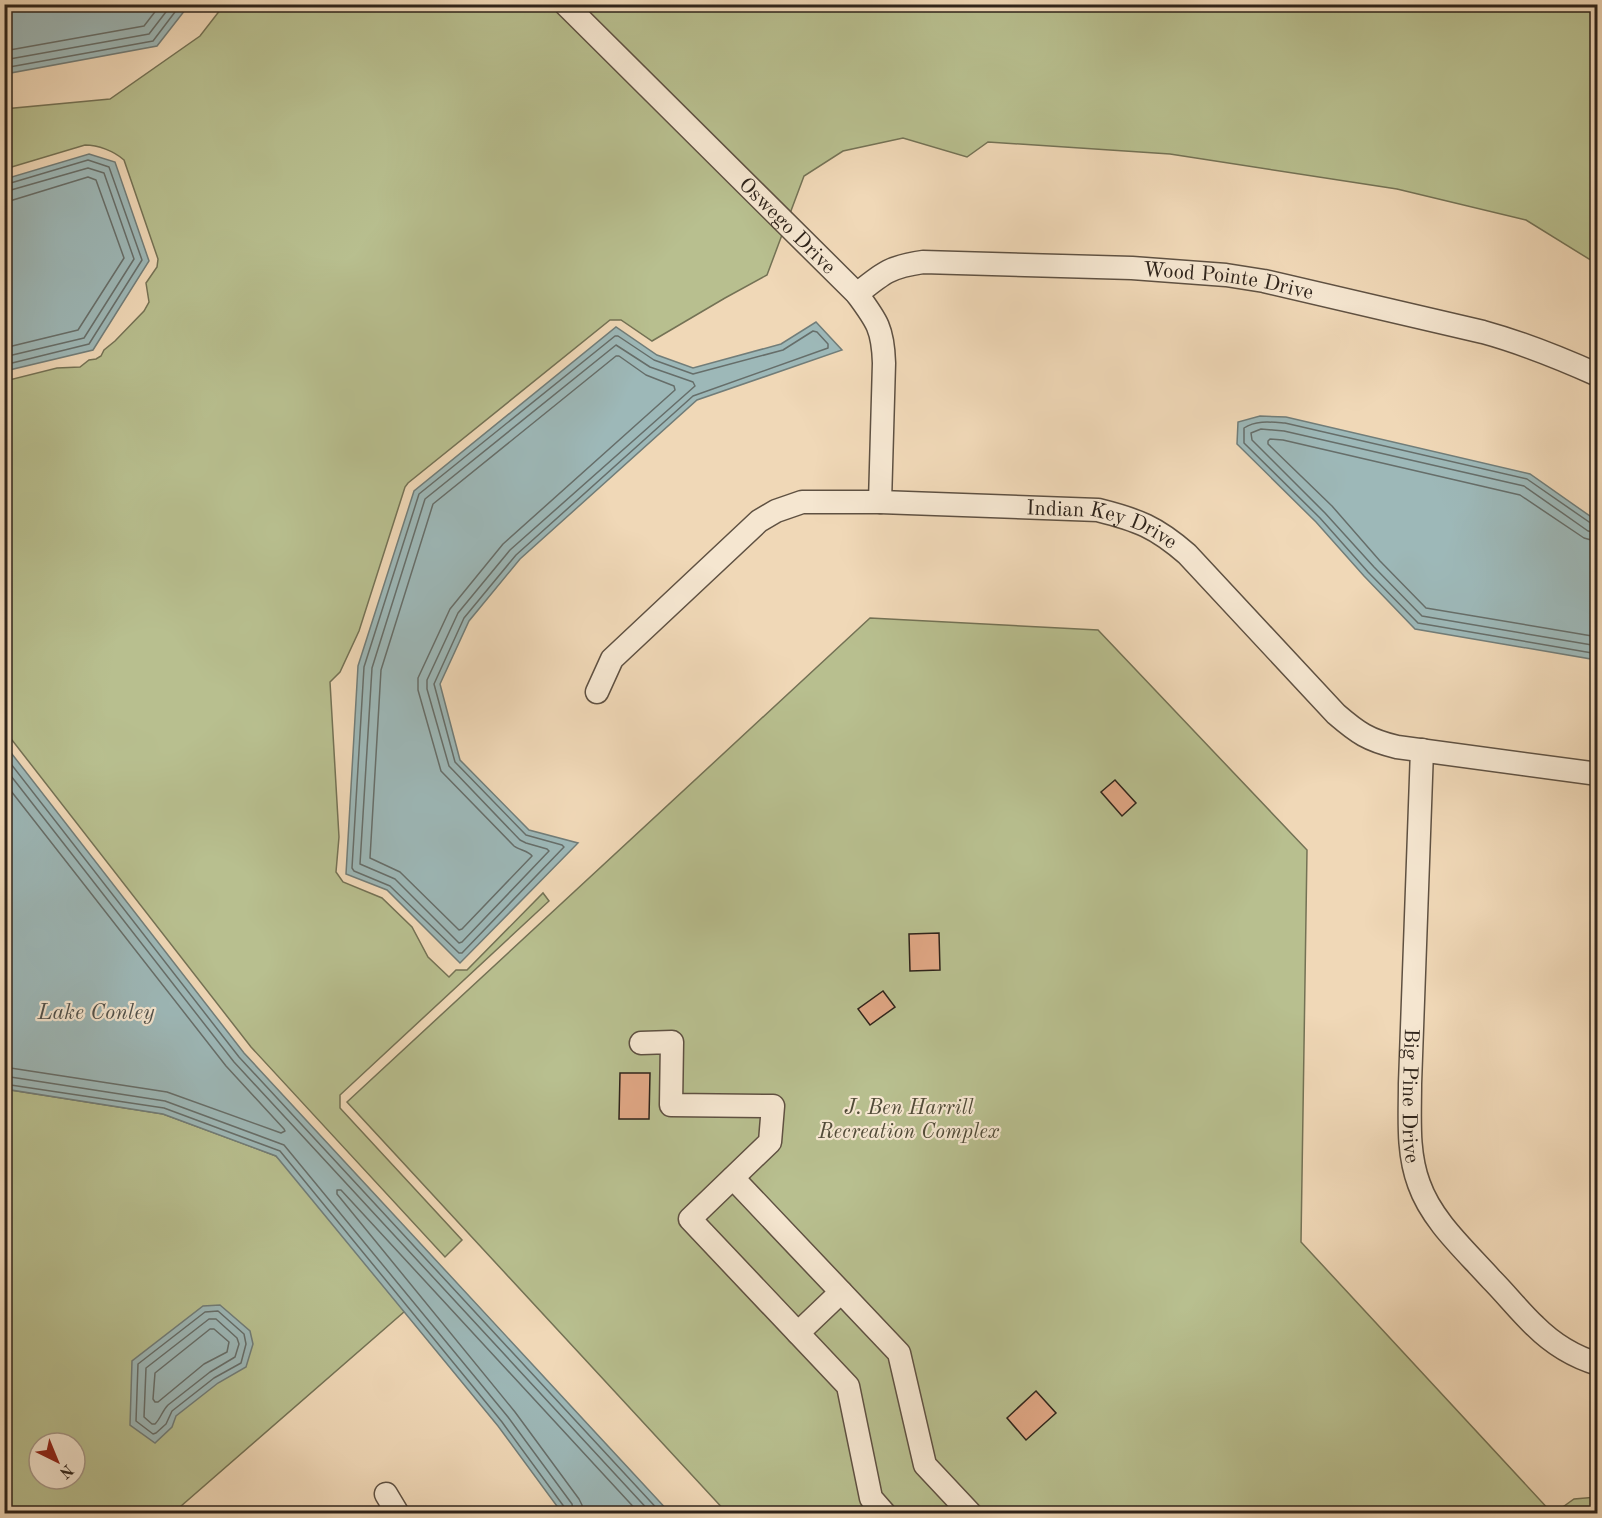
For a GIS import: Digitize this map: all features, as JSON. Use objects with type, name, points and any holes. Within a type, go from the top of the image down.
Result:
[{"type":"street","name":"Oswego Drive","points":[[565,4],[857,294],[878,325],[883,343],[884,363],[880,502]]},
{"type":"street","name":"Wood Pointe Drive","points":[[857,294],[882,273],[901,265],[923,262],[1132,268],[1226,275],[1264,281],[1517,341],[1598,375]]},
{"type":"street","name":"Indian Key Drive","points":[[597,692],[612,659],[759,520],[776,511],[802,502],[880,502],[1098,510],[1128,517],[1153,528],[1170,539],[1187,554],[1336,714],[1357,732],[1375,742],[1598,774]]},
{"type":"street","name":"Big Pine Drive","points":[[1422,750],[1410,1084],[1410,1138],[1419,1185],[1443,1226],[1535,1327],[1583,1360],[1598,1364]]},
{"type":"street","points":[[641,1043],[672,1042],[671,1105],[773,1106],[770,1142],[690,1219],[848,1386],[871,1498],[885,1514]]},
{"type":"street","points":[[733,1178],[899,1353],[925,1465],[971,1514]]},
{"type":"street","points":[[798,1332],[841,1292]]},
{"type":"street","points":[[386,1494],[398,1514]]},
{"type":"green space","points":[[224,5],[1597,5],[1597,264],[1526,220],[1397,189],[1170,154],[988,142],[967,157],[903,138],[843,151],[804,176],[767,275],[652,341],[621,320],[610,320],[408,483],[359,631],[340,672],[330,682],[339,837],[336,872],[343,882],[382,898],[412,927],[428,957],[449,977],[456,970],[467,970],[543,893],[549,901],[340,1095],[340,1108],[462,1240],[445,1257],[251,1047],[5,731],[5,381],[57,368],[80,367],[89,360],[101,356],[104,350],[144,311],[149,302],[146,283],[157,267],[158,259],[124,160],[106,149],[85,145],[5,169],[4,109],[110,99],[200,36]]},
{"type":"green space","name":"J. Ben Harrill Recreation Complex","points":[[870,618],[1098,630],[1307,850],[1301,1242],[1552,1513],[727,1513],[347,1102]]},
{"type":"green space","points":[[4,1089],[163,1114],[276,1156],[420,1298],[173,1513],[5,1513]]},
{"type":"green space","points":[[1597,1497],[1597,1513],[1564,1513],[1560,1509],[1574,1499]]},
{"type":"water","points":[[32,4],[189,5],[157,46],[5,74],[5,11]]},
{"type":"water","points":[[89,154],[115,162],[149,261],[93,350],[5,371],[5,179]]},
{"type":"water","points":[[816,322],[842,350],[697,400],[520,559],[469,621],[440,684],[460,760],[529,830],[578,843],[460,963],[387,890],[346,874],[358,666],[414,491],[616,327],[657,355],[693,368],[781,344]]},
{"type":"water","points":[[1260,416],[1286,417],[1530,474],[1597,521],[1597,660],[1415,629],[1316,522],[1237,444],[1238,422]]},
{"type":"water","name":"Lake Conley","points":[[5,745],[244,1053],[670,1513],[562,1513],[498,1426],[276,1156],[163,1114],[5,1089]]},
{"type":"water","points":[[220,1305],[250,1331],[253,1344],[246,1367],[218,1383],[176,1416],[172,1427],[155,1443],[130,1425],[132,1361],[203,1306]]},
{"type":"building","points":[[1115,780],[1136,803],[1122,816],[1101,792]]},
{"type":"building","points":[[939,933],[940,970],[910,971],[909,934]]},
{"type":"building","points":[[883,991],[895,1007],[870,1025],[858,1009]]},
{"type":"building","points":[[620,1073],[650,1073],[649,1119],[619,1119]]},
{"type":"building","points":[[1036,1391],[1056,1413],[1026,1440],[1007,1418]]}]
